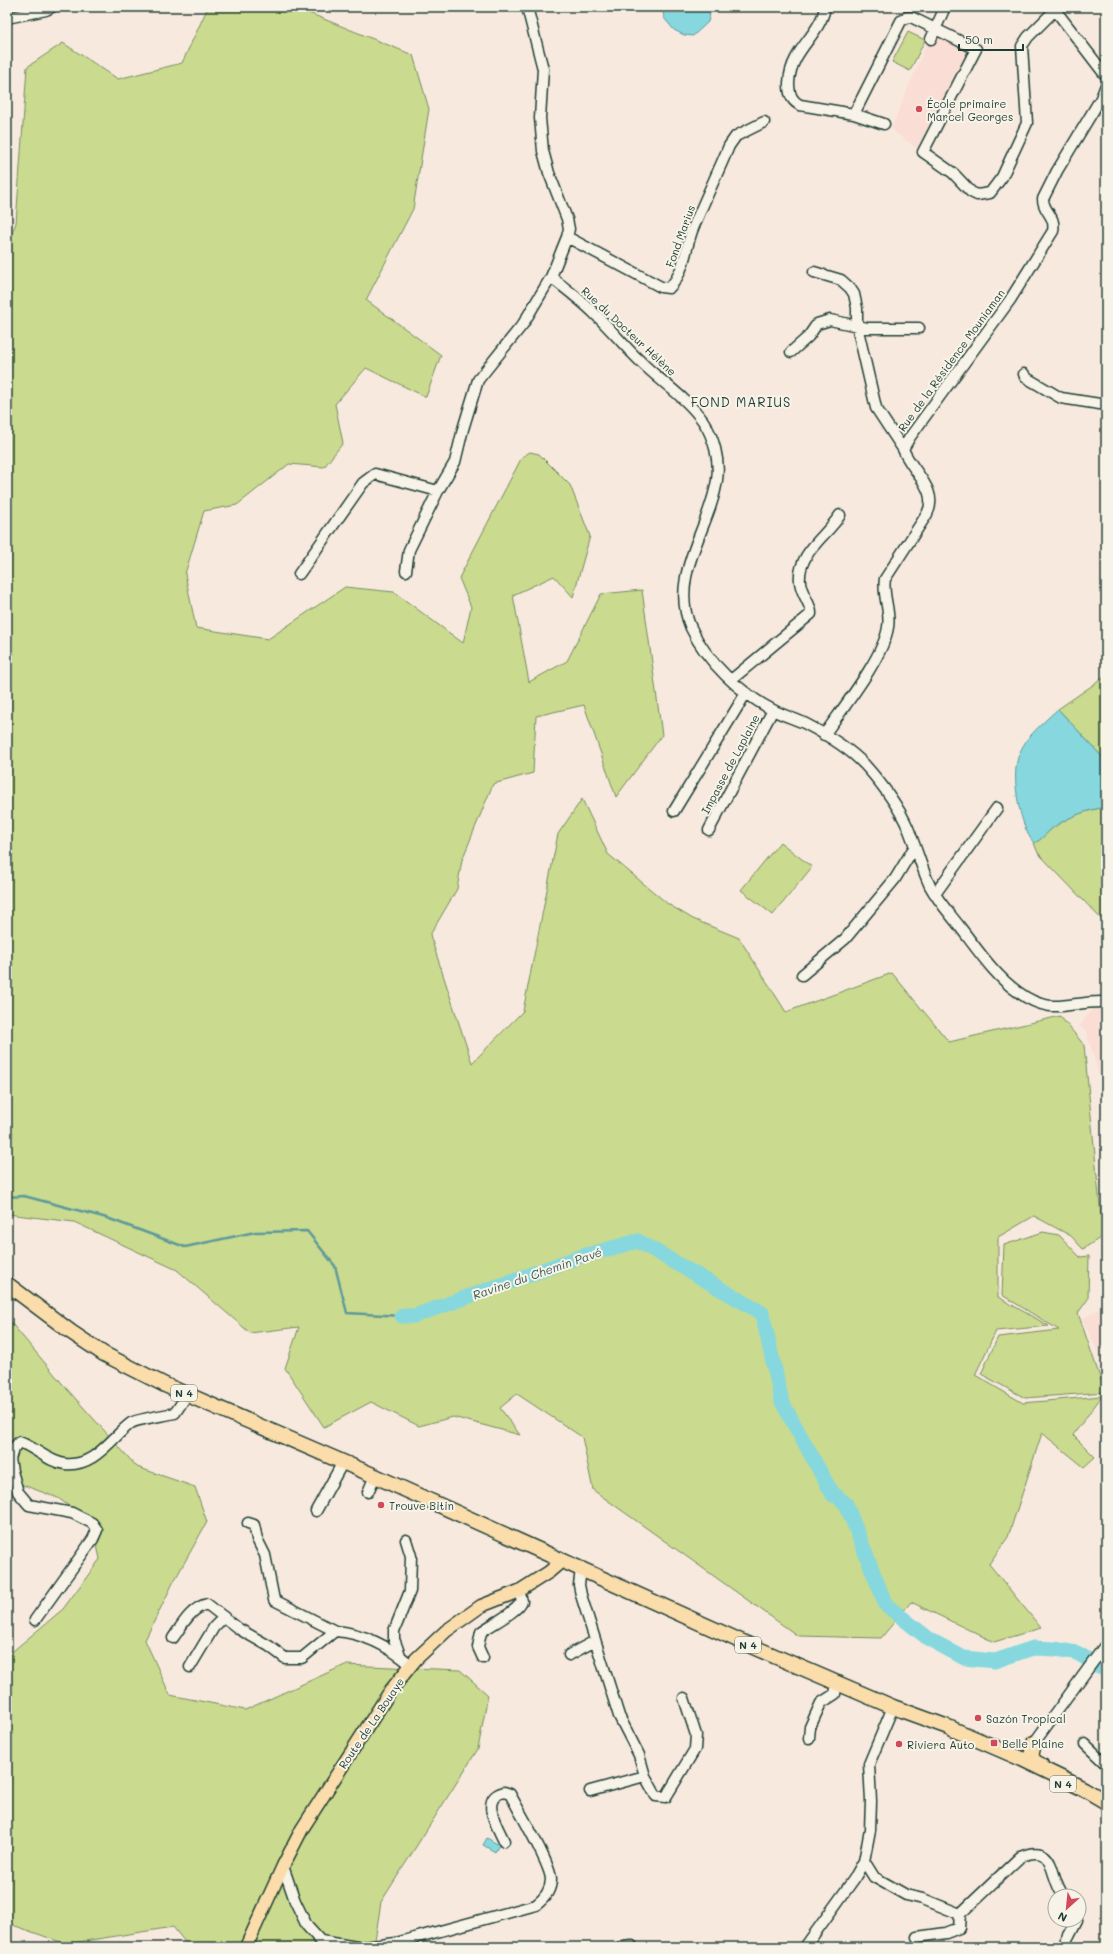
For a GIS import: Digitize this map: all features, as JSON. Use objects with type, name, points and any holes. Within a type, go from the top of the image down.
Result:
[{"type":"highway","name":"N 4","points":[[7,1284],[71,1332],[104,1354],[187,1395],[375,1476],[758,1649],[893,1707],[917,1714],[997,1748],[1063,1779],[1106,1802]]},
{"type":"highway","name":"N 4","points":[[917,1714],[1019,1762],[1106,1806]]},
{"type":"highway","points":[[997,1748],[1002,1747],[1022,1753],[1034,1743]]},
{"type":"highway","points":[[1034,1743],[1030,1751],[1032,1759],[1060,1775],[1063,1779]]},
{"type":"main road","name":"Route de La Bouaye","points":[[246,1947],[283,1866],[302,1830],[391,1690],[411,1665],[457,1622],[481,1606],[518,1591],[549,1572],[563,1560]]},
{"type":"street","points":[[7,18],[46,10],[52,7]]},
{"type":"street","points":[[406,571],[409,550],[438,491],[455,462],[463,429],[478,380],[523,324],[551,277],[569,229],[567,219],[549,173],[543,151],[540,118],[543,69],[527,7]]},
{"type":"street","points":[[825,7],[813,33],[795,60],[789,95],[795,102],[854,114],[884,124]]},
{"type":"street","points":[[931,38],[945,7]]},
{"type":"street","points":[[854,114],[901,21],[907,17],[911,17],[976,49],[923,152],[953,174],[971,192],[977,195],[984,195],[994,191],[1027,123],[1022,46],[1028,37],[1055,8],[1106,76]]},
{"type":"street","name":"Rue de la Résidence Mouniaman","points":[[824,735],[884,644],[889,617],[884,592],[885,579],[927,514],[931,504],[929,494],[903,450],[910,437],[1010,300],[1053,231],[1054,220],[1043,203],[1043,199],[1057,171],[1101,98],[1106,85]]},
{"type":"street","name":"Fond Marius","points":[[567,237],[661,287],[669,288],[675,282],[678,275],[692,232],[729,146],[736,136],[764,122]]},
{"type":"street","points":[[814,272],[841,280],[854,294],[857,308],[857,326],[876,408],[903,450]]},
{"type":"street","name":"Rue du Docteur Hélène","points":[[551,277],[595,313],[640,361],[688,402],[705,423],[717,458],[717,480],[688,567],[684,598],[686,614],[698,641],[708,655],[731,680],[746,693],[773,710],[807,724],[843,746],[854,755],[878,781],[908,826],[935,894],[996,972],[1017,992],[1034,1001],[1051,1007],[1072,1006],[1094,1001],[1106,1002]]},
{"type":"street","points":[[791,352],[808,337],[817,324],[830,320],[883,330],[919,328]]},
{"type":"street","points":[[1024,374],[1025,377],[1061,398],[1106,406]]},
{"type":"street","points":[[299,574],[363,483],[375,474],[438,491]]},
{"type":"street","points":[[731,680],[811,614],[809,605],[803,596],[801,587],[800,579],[802,568],[817,540],[840,515]]},
{"type":"street","points":[[674,811],[746,693]]},
{"type":"street","name":"Impasse de Laplaine","points":[[709,830],[773,710]]},
{"type":"street","points":[[935,894],[997,808]]},
{"type":"street","points":[[802,975],[845,939],[895,879],[915,846]]},
{"type":"street","points":[[35,1620],[93,1539],[97,1530],[92,1523],[72,1513],[29,1505],[18,1492],[10,1459],[13,1449],[19,1442],[26,1444],[47,1458],[66,1464],[85,1462],[108,1446],[132,1422],[175,1413],[187,1395]]},
{"type":"street","points":[[316,1511],[343,1462]]},
{"type":"street","points":[[368,1492],[375,1476]]},
{"type":"street","points":[[248,1522],[254,1525],[257,1539],[265,1555],[274,1600],[335,1631],[366,1637],[400,1655],[411,1665]]},
{"type":"street","points":[[400,1655],[394,1639],[394,1631],[410,1591],[411,1556],[406,1540]]},
{"type":"street","points":[[581,1569],[579,1584],[595,1641],[619,1716],[639,1756],[645,1776],[656,1796],[666,1797],[695,1749],[696,1735],[684,1698]]},
{"type":"street","points":[[483,1658],[478,1647],[481,1632],[496,1621],[518,1609],[522,1601],[518,1591]]},
{"type":"street","points":[[173,1638],[193,1610],[207,1604],[239,1629],[269,1646],[285,1658],[302,1658],[335,1631]]},
{"type":"street","points":[[190,1667],[214,1627],[224,1617]]},
{"type":"street","points":[[569,1655],[595,1641]]},
{"type":"street","points":[[1034,1743],[1106,1644]]},
{"type":"street","points":[[809,1738],[810,1727],[820,1703],[835,1694],[837,1683]]},
{"type":"street","points":[[805,1947],[854,1878],[864,1861],[870,1830],[871,1801],[869,1764],[893,1707]]},
{"type":"street","points":[[1085,1744],[1106,1764]]},
{"type":"street","points":[[590,1791],[645,1776]]},
{"type":"street","points":[[364,1947],[396,1943],[536,1905],[544,1899],[549,1888],[551,1878],[546,1864],[510,1794],[504,1792],[496,1793],[493,1797],[490,1811],[504,1841]]},
{"type":"street","points":[[917,1937],[946,1933],[959,1928],[960,1914],[1020,1857],[1031,1852],[1039,1853],[1047,1857],[1059,1888]]},
{"type":"street","points":[[864,1861],[874,1877],[886,1884],[906,1895],[923,1899],[960,1914]]},
{"type":"street","points":[[283,1866],[295,1900],[307,1926],[323,1944],[357,1947]]},
{"type":"street","points":[[1063,1947],[1073,1928]]},
{"type":"shaded area","name":"École primaire Marcel Georges","points":[[938,35],[970,52],[916,148],[891,129],[926,45],[934,44]]},
{"type":"shaded area","points":[[1096,1003],[1106,1004],[1106,1098],[1086,1031],[1079,1027]]},
{"type":"shaded area","points":[[1106,1233],[1106,1270],[1100,1254]]},
{"type":"shaded area","points":[[1106,1305],[1106,1368],[1082,1319]]},
{"type":"green space","points":[[208,7],[294,7],[413,55],[429,109],[413,209],[366,300],[441,355],[426,397],[366,368],[335,404],[343,443],[324,467],[289,464],[237,505],[204,511],[185,574],[196,628],[268,639],[345,587],[394,592],[463,643],[471,607],[459,578],[522,457],[530,452],[539,454],[570,485],[590,536],[573,597],[554,576],[513,595],[529,682],[567,661],[601,594],[642,590],[662,735],[616,797],[584,705],[536,716],[533,773],[493,784],[462,860],[457,889],[430,935],[472,1063],[523,1011],[558,834],[582,799],[608,854],[668,904],[693,919],[739,938],[786,1012],[892,973],[949,1042],[1060,1016],[1084,1045],[1103,1236],[1083,1249],[1071,1236],[1034,1216],[998,1237],[998,1297],[1049,1326],[996,1331],[975,1375],[1023,1403],[1102,1396],[1073,1435],[1095,1457],[1084,1467],[1042,1433],[1008,1537],[989,1564],[1041,1628],[994,1642],[911,1602],[881,1638],[798,1636],[593,1490],[582,1437],[517,1394],[500,1408],[520,1435],[453,1417],[419,1426],[371,1402],[324,1427],[285,1368],[299,1327],[250,1333],[177,1270],[74,1222],[7,1214],[7,244],[16,223],[27,67],[63,43],[118,79],[182,63]]},
{"type":"green space","points":[[908,32],[925,40],[910,71],[892,62]]},
{"type":"green space","points":[[1106,676],[1106,761],[1058,709]]},
{"type":"green space","points":[[1106,807],[1106,924],[1038,853],[1034,843],[1040,840],[1054,827],[1072,817]]},
{"type":"green space","points":[[780,842],[812,867],[773,915],[741,890]]},
{"type":"green space","points":[[1043,1232],[1059,1235],[1080,1257],[1089,1256],[1088,1299],[1078,1313],[1105,1392],[1025,1398],[981,1374],[998,1337],[1059,1330],[1002,1295],[1004,1245]]},
{"type":"green space","points":[[7,1318],[66,1388],[137,1467],[195,1487],[207,1522],[173,1583],[145,1640],[170,1695],[245,1710],[345,1665],[460,1670],[488,1695],[478,1749],[381,1902],[374,1947],[189,1947],[173,1927],[66,1944],[7,1923],[7,1656],[63,1609],[100,1559],[92,1523],[58,1498],[7,1479]]},
{"type":"water","points":[[667,7],[707,7],[710,14],[708,22],[693,36],[684,35],[674,30],[664,18],[663,12]]},
{"type":"water","points":[[1058,709],[1106,761],[1106,807],[1085,812],[1066,820],[1054,827],[1040,840],[1034,843],[1027,831],[1019,807],[1016,789],[1017,762],[1020,751],[1026,741],[1034,731]]},
{"type":"water","points":[[487,1838],[499,1845],[495,1852],[483,1845]]},
{"type":"waterway","name":"Ravine du Chemin Pavé","points":[[7,1197],[24,1196],[107,1218],[185,1247],[255,1232],[307,1231],[335,1266],[347,1313],[402,1316]]},
{"type":"waterway","name":"Ravine du Chemin Pavé","points":[[402,1316],[414,1316],[579,1257],[638,1241],[762,1313],[782,1402],[833,1495],[837,1496],[846,1504],[886,1605],[929,1639],[964,1658],[995,1661],[1033,1648],[1056,1649],[1077,1653],[1106,1670]]},
{"type":"place","name":"École primaire Marcel Georges","points":[[919,109]]},
{"type":"place","name":"Trouve Bitin","points":[[381,1505]]},
{"type":"place","name":"Sazón Tropical","points":[[978,1718]]},
{"type":"place","name":"Belle Plaine","points":[[994,1743]]},
{"type":"place","name":"Riviera Auto","points":[[899,1744]]},
{"type":"district","name":"FOND MARIUS","points":[[741,401]]}]
